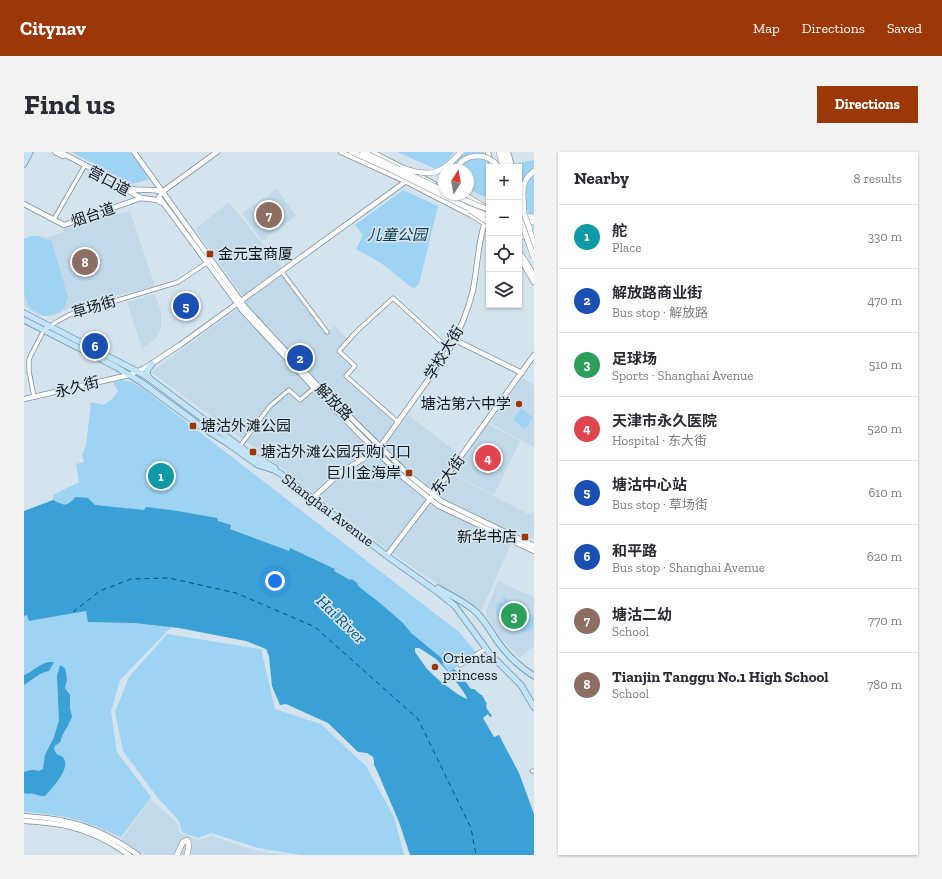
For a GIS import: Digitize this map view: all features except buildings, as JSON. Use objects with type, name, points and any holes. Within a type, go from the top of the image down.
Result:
[{"type":"main road","points":[[24,164],[30,152]]},
{"type":"main road","points":[[352,152],[466,207],[486,212]]},
{"type":"main road","points":[[363,152],[438,187]]},
{"type":"main road","points":[[385,162],[422,174],[431,173],[447,166],[461,152]]},
{"type":"main road","points":[[499,152],[503,164]]},
{"type":"main road","points":[[503,152],[507,164]]},
{"type":"main road","points":[[459,164],[472,154],[489,156],[496,164]]},
{"type":"main road","points":[[534,171],[527,177],[523,187],[527,221],[534,258]]},
{"type":"main road","points":[[465,200],[486,211]]},
{"type":"main road","points":[[473,200],[486,211]]},
{"type":"main road","points":[[466,207],[486,223]]},
{"type":"main road","points":[[522,208],[534,237]]},
{"type":"main road","points":[[527,221],[534,216]]},
{"type":"main road","points":[[527,221],[534,245]]},
{"type":"main road","points":[[522,256],[534,276]]},
{"type":"main road","name":"Shanghai Avenue","points":[[24,313],[152,380],[257,459],[282,472],[388,554],[431,584],[471,608],[481,617],[509,656],[534,676]]},
{"type":"main road","name":"Shanghai Avenue","points":[[24,320],[129,374],[147,385],[203,428],[227,442],[258,464],[281,474],[387,556],[447,599],[459,610],[485,649],[517,680],[534,707]]},
{"type":"main road","points":[[152,364],[147,372],[148,376],[152,380]]},
{"type":"main road","points":[[177,855],[183,842],[187,840],[189,845],[187,855]]},
{"type":"street","name":"营口道","points":[[55,152],[131,188],[137,190],[162,192]]},
{"type":"street","name":"营口道","points":[[60,152],[142,198]]},
{"type":"street","name":"解放路","points":[[134,152],[237,302],[314,388],[375,450],[404,478],[431,497],[534,546]]},
{"type":"street","points":[[149,199],[159,197],[162,192],[217,152]]},
{"type":"street","points":[[341,152],[405,182],[486,223]]},
{"type":"street","points":[[372,152],[438,187]]},
{"type":"street","points":[[488,152],[491,164]]},
{"type":"street","points":[[508,152],[511,164]]},
{"type":"street","points":[[54,220],[84,166]]},
{"type":"street","points":[[237,302],[282,272],[416,174]]},
{"type":"street","points":[[149,190],[144,192],[142,198],[157,200],[165,205]]},
{"type":"street","name":"解放路","points":[[159,197],[233,291],[237,302],[317,385],[439,506],[534,551]]},
{"type":"street","name":"烟台道","points":[[24,204],[64,225],[142,198]]},
{"type":"street","name":"学校大街","points":[[314,497],[339,474],[380,447],[450,349],[467,313],[486,229]]},
{"type":"street","points":[[522,236],[534,245]]},
{"type":"street","name":"草场街","points":[[34,397],[28,371],[29,360],[44,330],[49,326],[69,315],[178,282],[209,261]]},
{"type":"street","points":[[522,262],[534,282]]},
{"type":"street","points":[[282,272],[327,332]]},
{"type":"street","points":[[398,422],[346,376],[355,366],[339,351],[356,332],[393,298],[450,349]]},
{"type":"street","name":"永久街","points":[[24,399],[129,374],[145,368],[180,345],[237,302]]},
{"type":"street","points":[[455,340],[522,373]]},
{"type":"street","name":"东大街","points":[[388,554],[534,355]]},
{"type":"street","points":[[240,446],[270,406],[289,390],[300,400],[314,388]]},
{"type":"street","points":[[460,665],[485,649]]},
{"type":"street","points":[[24,816],[66,821],[77,824],[109,837],[138,855]]},
{"type":"street","points":[[24,820],[68,826],[89,833],[108,842],[129,855]]},
{"type":"shaded area","points":[[277,189],[296,216],[262,241],[242,213]]},
{"type":"shaded area","points":[[229,202],[286,273],[329,331],[335,326],[347,339],[336,350],[351,366],[344,376],[399,427],[408,415],[463,457],[451,474],[528,514],[534,512],[534,539],[517,531],[481,611],[388,550],[270,459],[151,372],[247,302],[195,229]]},
{"type":"shaded area","points":[[130,211],[155,286],[70,307],[59,314],[51,316],[41,316],[29,310],[24,305],[24,239],[37,236],[47,237],[64,232],[64,228]]},
{"type":"shaded area","points":[[155,294],[161,312],[161,328],[156,339],[142,348],[127,302]]},
{"type":"shaded area","name":"塘沽第六中学","points":[[522,378],[534,385],[534,447],[490,423]]},
{"type":"shaded area","points":[[488,424],[520,441],[494,495],[453,474]]},
{"type":"shaded area","points":[[498,581],[534,597],[534,646],[520,658],[503,641],[486,615],[486,611]]},
{"type":"shaded area","points":[[150,799],[177,823],[180,833],[198,840],[212,836],[257,851],[285,855],[144,855],[121,840]]},
{"type":"green space","points":[[71,152],[130,152],[149,178],[147,180],[132,184]]},
{"type":"green space","points":[[397,152],[454,152],[444,164],[438,164],[438,168],[436,169]]},
{"type":"green space","points":[[464,152],[484,152],[486,164],[486,198],[474,192],[474,164],[454,164]]},
{"type":"green space","points":[[534,160],[534,231],[522,194],[522,164],[514,164]]},
{"type":"green space","name":"儿童公园","points":[[403,190],[438,206],[419,284],[415,288],[411,287],[381,263],[356,249],[363,235],[355,225]]},
{"type":"green space","points":[[31,236],[37,236],[46,239],[47,241],[51,240],[68,297],[65,306],[61,311],[55,314],[44,316],[33,310],[28,305],[24,292],[24,239]]},
{"type":"green space","points":[[121,380],[132,382],[141,387],[459,632],[476,652],[446,675],[53,504],[53,495],[79,482],[76,464],[84,462],[82,455],[86,445],[91,402],[104,405],[113,398],[118,391],[113,382]]},
{"type":"green space","points":[[521,408],[527,413],[519,424],[513,420]]},
{"type":"green space","points":[[527,413],[533,417],[525,429],[519,425]]},
{"type":"green space","points":[[504,597],[534,617],[533,626],[530,630],[521,632],[498,617],[496,609],[500,603],[505,601],[502,599]]},
{"type":"green space","points":[[90,609],[173,625],[120,680],[111,711],[117,752],[151,797],[121,837],[74,819],[49,814],[24,812],[24,613]]},
{"type":"green space","points":[[167,634],[261,649],[275,709],[321,724],[366,766],[394,817],[404,855],[301,855],[258,848],[211,833],[198,838],[182,832],[179,821],[158,798],[123,751],[115,712],[129,677]]},
{"type":"water","name":"Hai River","points":[[76,497],[88,498],[95,505],[144,510],[146,507],[217,518],[218,521],[231,525],[230,529],[289,551],[290,548],[335,569],[334,571],[350,580],[352,579],[358,586],[403,623],[411,633],[445,661],[442,664],[449,672],[454,669],[460,674],[471,689],[474,689],[482,695],[487,704],[487,709],[492,716],[490,717],[488,714],[483,718],[494,737],[499,735],[519,773],[534,814],[534,855],[410,855],[399,822],[374,765],[373,757],[367,753],[358,752],[328,723],[286,704],[280,705],[272,686],[269,656],[266,649],[246,641],[179,628],[135,623],[88,622],[86,611],[29,621],[27,615],[24,616],[24,511],[53,500],[67,504]]},
{"type":"water","points":[[48,662],[54,662],[49,671],[39,675],[24,685],[24,675]]},
{"type":"water","points":[[60,665],[65,668],[66,672],[67,680],[65,688],[70,695],[72,717],[60,742],[54,749],[56,754],[65,760],[64,771],[45,796],[24,793],[24,772],[31,770],[39,771],[43,769],[45,755],[54,737],[59,720],[57,676]]},
{"type":"pier","points":[[415,648],[419,648],[436,659],[450,674],[467,699],[441,682],[427,669],[415,652]]},
{"type":"ferry route","points":[[73,612],[100,591],[131,579],[169,578],[236,593],[315,627],[418,719],[471,828],[476,855]]},
{"type":"place","name":"塘沽二幼","points":[[269,215]]},
{"type":"place","name":"金元宝商厦","points":[[210,254]]},
{"type":"place","name":"Tianjin Tanggu No.1 High School","points":[[85,262]]},
{"type":"place","name":"塘沽中心站","points":[[186,306]]},
{"type":"place","name":"和平路","points":[[95,346]]},
{"type":"place","name":"解放路商业街","points":[[300,358]]},
{"type":"place","name":"塘沽第六中学","points":[[519,404]]},
{"type":"place","name":"塘沽外滩公园","points":[[193,426]]},
{"type":"place","name":"塘沽外滩公园乐购门口","points":[[253,452]]},
{"type":"place","name":"天津市永久医院","points":[[488,458]]},
{"type":"place","name":"巨川金海岸","points":[[409,473]]},
{"type":"place","name":"舵","points":[[161,476]]},
{"type":"place","name":"新华书店","points":[[525,537]]},
{"type":"place","name":"足球场","points":[[514,616]]},
{"type":"place","name":"Oriental princess","points":[[435,667]]}]
